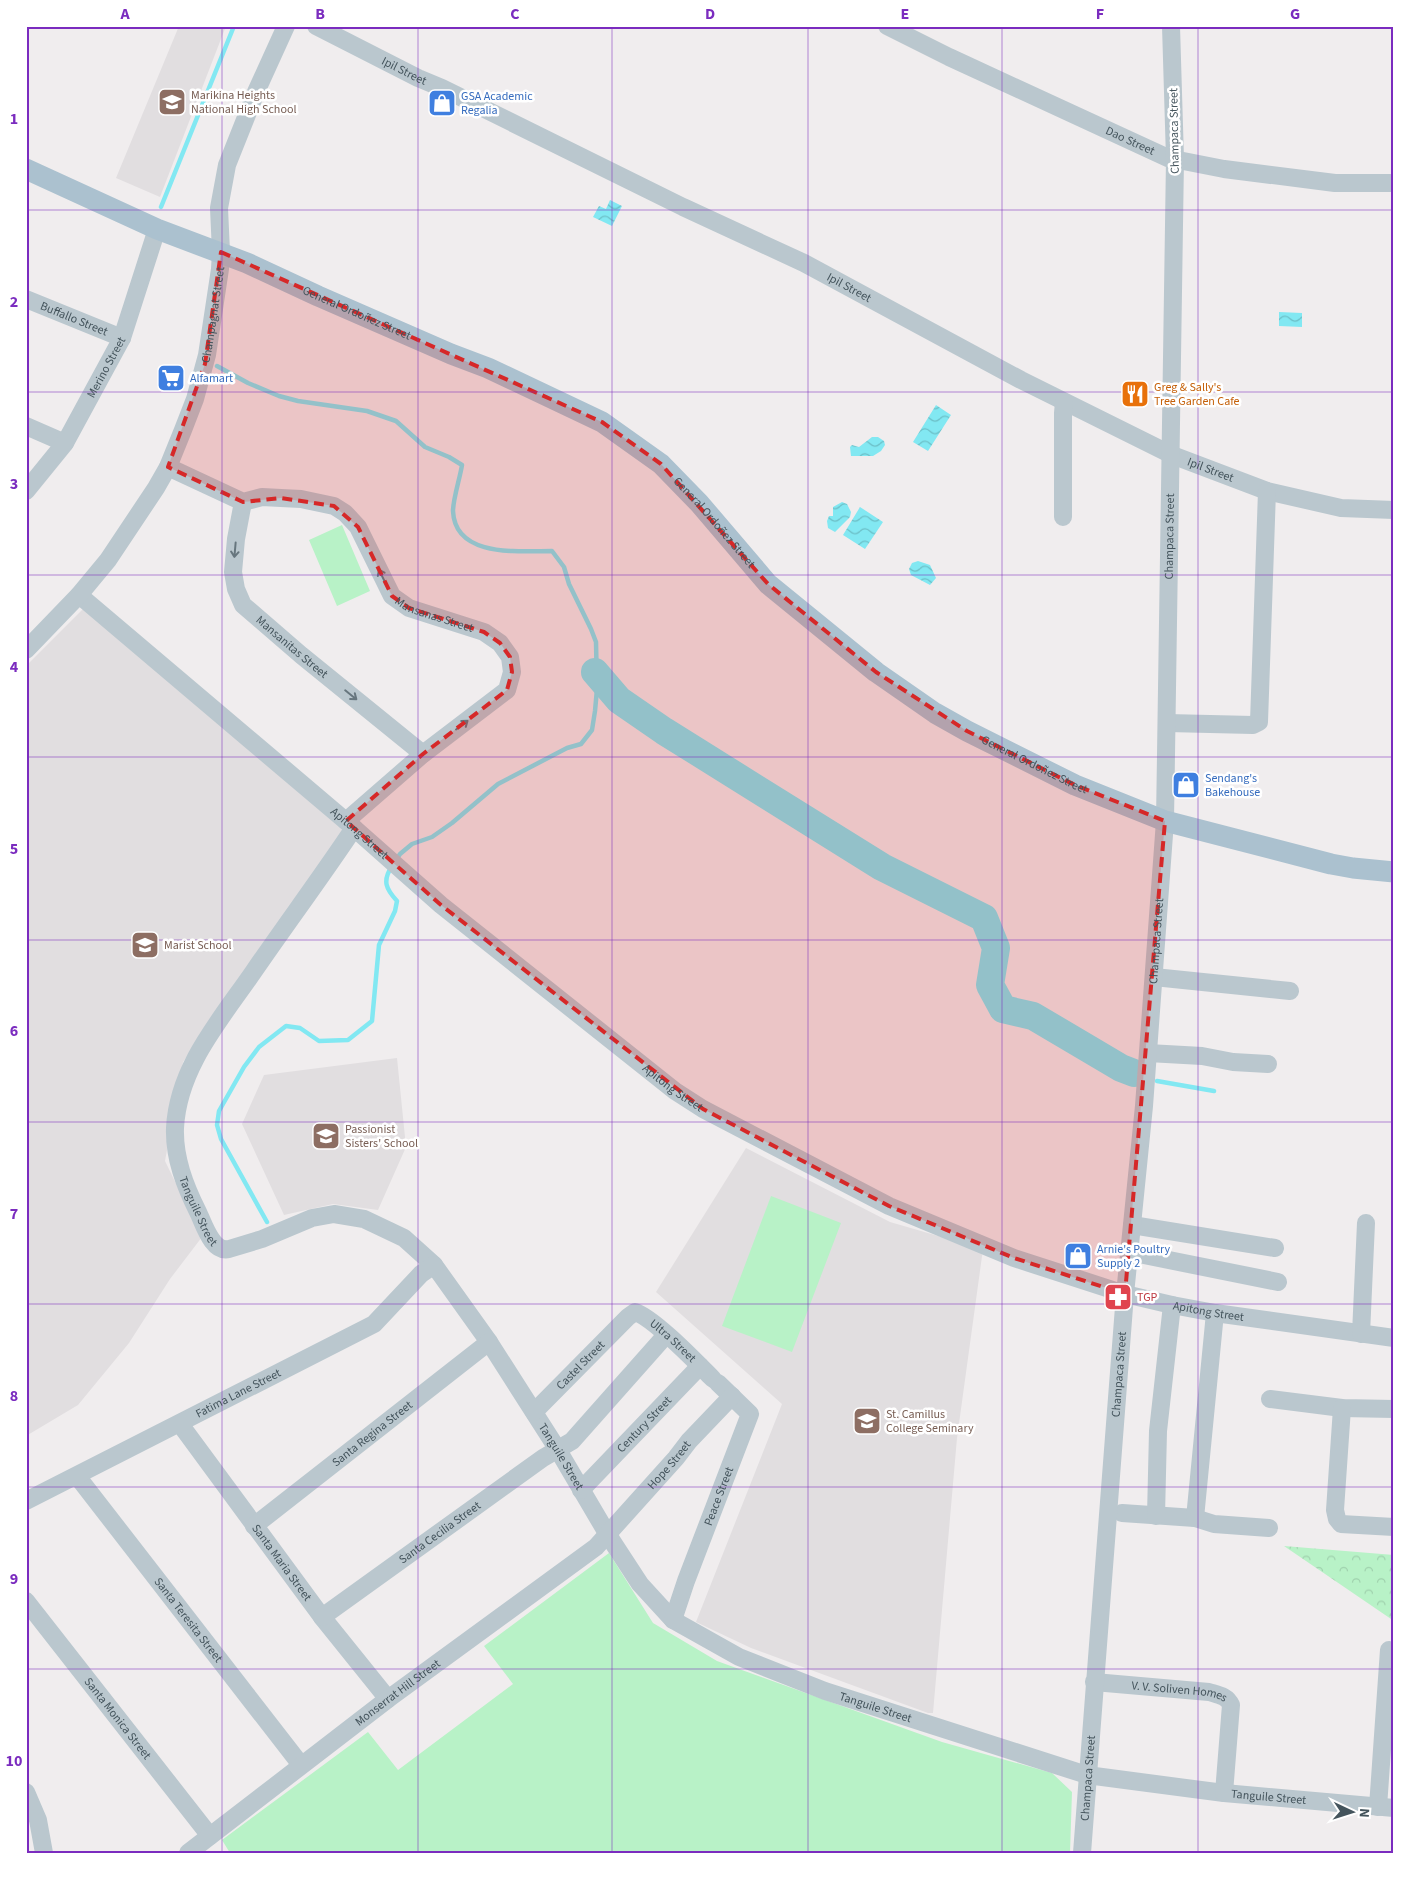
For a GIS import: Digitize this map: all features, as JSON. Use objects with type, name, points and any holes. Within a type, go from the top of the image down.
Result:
[{"type":"main road","name":"General Ordoñez Street","points":[[26,169],[157,229],[222,252],[354,312],[488,368],[602,422],[661,464],[699,504],[768,584],[876,672],[935,713],[967,731],[1075,785],[1165,821],[1331,864],[1394,872]]},
{"type":"street","name":"Champagnat Street","points":[[26,650],[80,595],[108,560],[134,524],[168,467],[189,414],[205,364],[222,252],[219,208],[227,165],[256,92],[286,26]]},
{"type":"street","name":"Ipil Street","points":[[316,26],[418,78],[442,88],[683,207],[804,263],[1064,402],[1172,455],[1267,491],[1341,508],[1394,510]]},
{"type":"street","name":"Dao Street","points":[[887,26],[949,57],[1175,159],[1232,170],[1335,183],[1394,183]]},
{"type":"street","name":"Champaca Street","points":[[1082,1853],[1128,1252],[1148,1053],[1165,821],[1175,159],[1171,26]]},
{"type":"street","name":"Merino Street","points":[[26,492],[65,443],[122,338],[157,229]]},
{"type":"street","name":"Buffallo Street","points":[[26,299],[122,338]]},
{"type":"street","points":[[1063,517],[1064,402]]},
{"type":"street","points":[[26,426],[65,443]]},
{"type":"street","points":[[168,467],[243,502]]},
{"type":"street","points":[[1167,723],[1253,725],[1259,722],[1267,491]]},
{"type":"street","name":"Mansanas Street","points":[[243,502],[262,498],[281,498],[301,499],[334,506],[345,513],[358,527],[392,596],[409,608],[484,632],[500,643],[510,657],[512,672],[507,690],[423,754],[350,824]]},
{"type":"street","name":"Mansanitas Street","points":[[243,502],[236,539],[233,572],[236,589],[243,605],[301,655],[423,754]]},
{"type":"street","name":"Apitong Street","points":[[80,595],[350,824],[441,905],[675,1091],[703,1109],[889,1206],[1014,1258],[1125,1294],[1172,1305],[1214,1313],[1394,1338]]},
{"type":"street","name":"Tanguile Street","points":[[350,824],[200,1048],[179,1102],[175,1129],[178,1157],[185,1184],[207,1231],[220,1248],[229,1250],[262,1239],[312,1218],[334,1214],[364,1219],[404,1238],[434,1264],[489,1342],[558,1450],[585,1486],[608,1535],[640,1584],[673,1620],[739,1657],[825,1691],[1087,1776],[1224,1793],[1386,1807]]},
{"type":"street","points":[[1154,977],[1290,992]]},
{"type":"street","points":[[1148,1053],[1202,1056],[1233,1062],[1268,1064]]},
{"type":"street","points":[[1361,1334],[1366,1223]]},
{"type":"street","points":[[1132,1225],[1275,1248]]},
{"type":"street","points":[[1128,1252],[1278,1282]]},
{"type":"street","name":"Fatima Lane Street","points":[[26,1501],[374,1324],[421,1274],[434,1264]]},
{"type":"street","points":[[1156,1516],[1158,1431],[1172,1305]]},
{"type":"street","name":"Ultra Street","points":[[628,1317],[634,1312],[640,1314],[716,1381]]},
{"type":"street","points":[[1195,1518],[1214,1313]]},
{"type":"street","name":"Castel Street","points":[[534,1412],[628,1317]]},
{"type":"street","name":"Santa Cecilia Street","points":[[322,1617],[543,1458],[572,1441],[666,1335]]},
{"type":"street","name":"Santa Regina Street","points":[[254,1526],[489,1342]]},
{"type":"street","name":"Century Street","points":[[585,1486],[700,1366]]},
{"type":"street","name":"Peace Street","points":[[673,1620],[686,1581],[748,1422],[750,1412],[716,1381]]},
{"type":"street","name":"Hope Street","points":[[608,1535],[645,1491],[732,1396]]},
{"type":"street","points":[[1270,1399],[1342,1408],[1394,1409]]},
{"type":"street","points":[[1342,1408],[1335,1510],[1337,1519],[1341,1524],[1394,1527]]},
{"type":"street","name":"Santa Maria Street","points":[[180,1424],[322,1617],[388,1699]]},
{"type":"street","name":"Santa Teresita Street","points":[[77,1476],[300,1765]]},
{"type":"street","points":[[1122,1514],[1195,1518],[1214,1524],[1269,1528]]},
{"type":"street","name":"Monserrat Hill Street","points":[[188,1853],[388,1699],[573,1565],[608,1535]]},
{"type":"street","name":"Santa Monica Street","points":[[26,1601],[210,1836]]},
{"type":"street","points":[[1386,1807],[1389,1650]]},
{"type":"street","name":"V. V. Soliven Homes","points":[[1094,1682],[1209,1692],[1229,1699],[1231,1705],[1224,1793]]},
{"type":"street","points":[[26,1792],[38,1820],[44,1853]]},
{"type":"highlighted area","points":[[221,252],[602,422],[661,464],[768,584],[876,672],[967,731],[1075,785],[1165,821],[1125,1294],[1014,1258],[889,1206],[703,1109],[441,905],[346,821],[423,754],[507,690],[512,672],[510,657],[500,643],[484,632],[409,608],[392,596],[358,527],[334,506],[281,498],[243,502],[168,467],[205,364]]},
{"type":"shaded area","name":"Marikina Heights National High School","points":[[179,26],[226,26],[160,197],[116,178]]},
{"type":"shaded area","name":"Marist School","points":[[84,608],[346,828],[183,1062],[165,1161],[202,1237],[170,1279],[129,1343],[78,1405],[26,1436],[26,666]]},
{"type":"shaded area","name":"Passionist Sisters' School","points":[[397,1058],[406,1147],[378,1210],[333,1204],[284,1215],[242,1124],[264,1075]]},
{"type":"shaded area","name":"St. Camillus College Seminary","points":[[746,1148],[890,1222],[983,1249],[957,1438],[933,1713],[928,1713],[751,1648],[696,1622],[782,1404],[656,1292]]},
{"type":"green space","points":[[342,525],[370,591],[337,606],[309,540]]},
{"type":"green space","points":[[771,1196],[841,1223],[792,1352],[722,1326]]},
{"type":"green space","points":[[1284,1546],[1394,1555],[1394,1621]]},
{"type":"green space","points":[[609,1553],[653,1623],[717,1661],[942,1742],[1052,1773],[1072,1792],[1070,1853],[230,1853],[222,1840],[368,1732],[398,1770],[513,1684],[484,1646]]},
{"type":"water","points":[[610,200],[622,206],[612,226],[593,217],[599,206],[606,209]]},
{"type":"water","points":[[1279,312],[1302,313],[1302,327],[1279,326]]},
{"type":"water","points":[[936,405],[951,415],[928,451],[913,442]]},
{"type":"water","points":[[872,437],[878,437],[884,441],[885,445],[881,451],[873,456],[851,456],[850,447],[852,445],[859,447]]},
{"type":"water","points":[[842,502],[847,504],[851,512],[850,517],[835,532],[828,528],[827,521],[829,516],[833,516],[833,507]]},
{"type":"water","points":[[860,507],[883,522],[865,549],[843,535]]},
{"type":"water","points":[[918,561],[930,565],[936,578],[930,585],[911,575],[909,569],[912,563]]},
{"type":"waterway","points":[[161,207],[234,26]]},
{"type":"waterway","points":[[217,366],[248,383],[279,396],[298,401],[367,411],[396,421],[425,447],[449,457],[462,465],[453,511],[456,526],[465,537],[491,549],[552,551],[564,567],[569,584],[596,642],[597,689],[595,711],[592,730],[581,744],[567,748],[498,784],[452,823],[432,837],[412,844],[396,860]]},
{"type":"waterway","points":[[595,672],[619,700],[664,731],[882,867],[984,918],[996,948],[990,985],[1003,1009],[1033,1016],[1121,1068],[1134,1073]]},
{"type":"waterway","points":[[267,1222],[221,1139],[217,1125],[219,1111],[244,1067],[259,1047],[286,1026],[300,1028],[319,1041],[348,1040],[372,1021],[379,945],[395,911],[397,901],[390,893],[386,881],[392,866]]},
{"type":"waterway","points":[[1157,1081],[1214,1091]]},
{"type":"place","name":"Marikina Heights National High School","points":[[172,102]]},
{"type":"place","name":"GSA Academic Regalia","points":[[442,103]]},
{"type":"place","name":"Alfamart","points":[[171,378]]},
{"type":"place","name":"Greg & Sally's Tree Garden Cafe","points":[[1135,394]]},
{"type":"place","name":"Sendang's Bakehouse","points":[[1186,785]]},
{"type":"place","name":"Marist School","points":[[145,945]]},
{"type":"place","name":"Passionist Sisters' School","points":[[326,1136]]},
{"type":"place","name":"Arnie's Poultry Supply 2","points":[[1078,1256]]},
{"type":"place","name":"TGP","points":[[1118,1297]]},
{"type":"place","name":"St. Camillus College Seminary","points":[[867,1421]]}]
